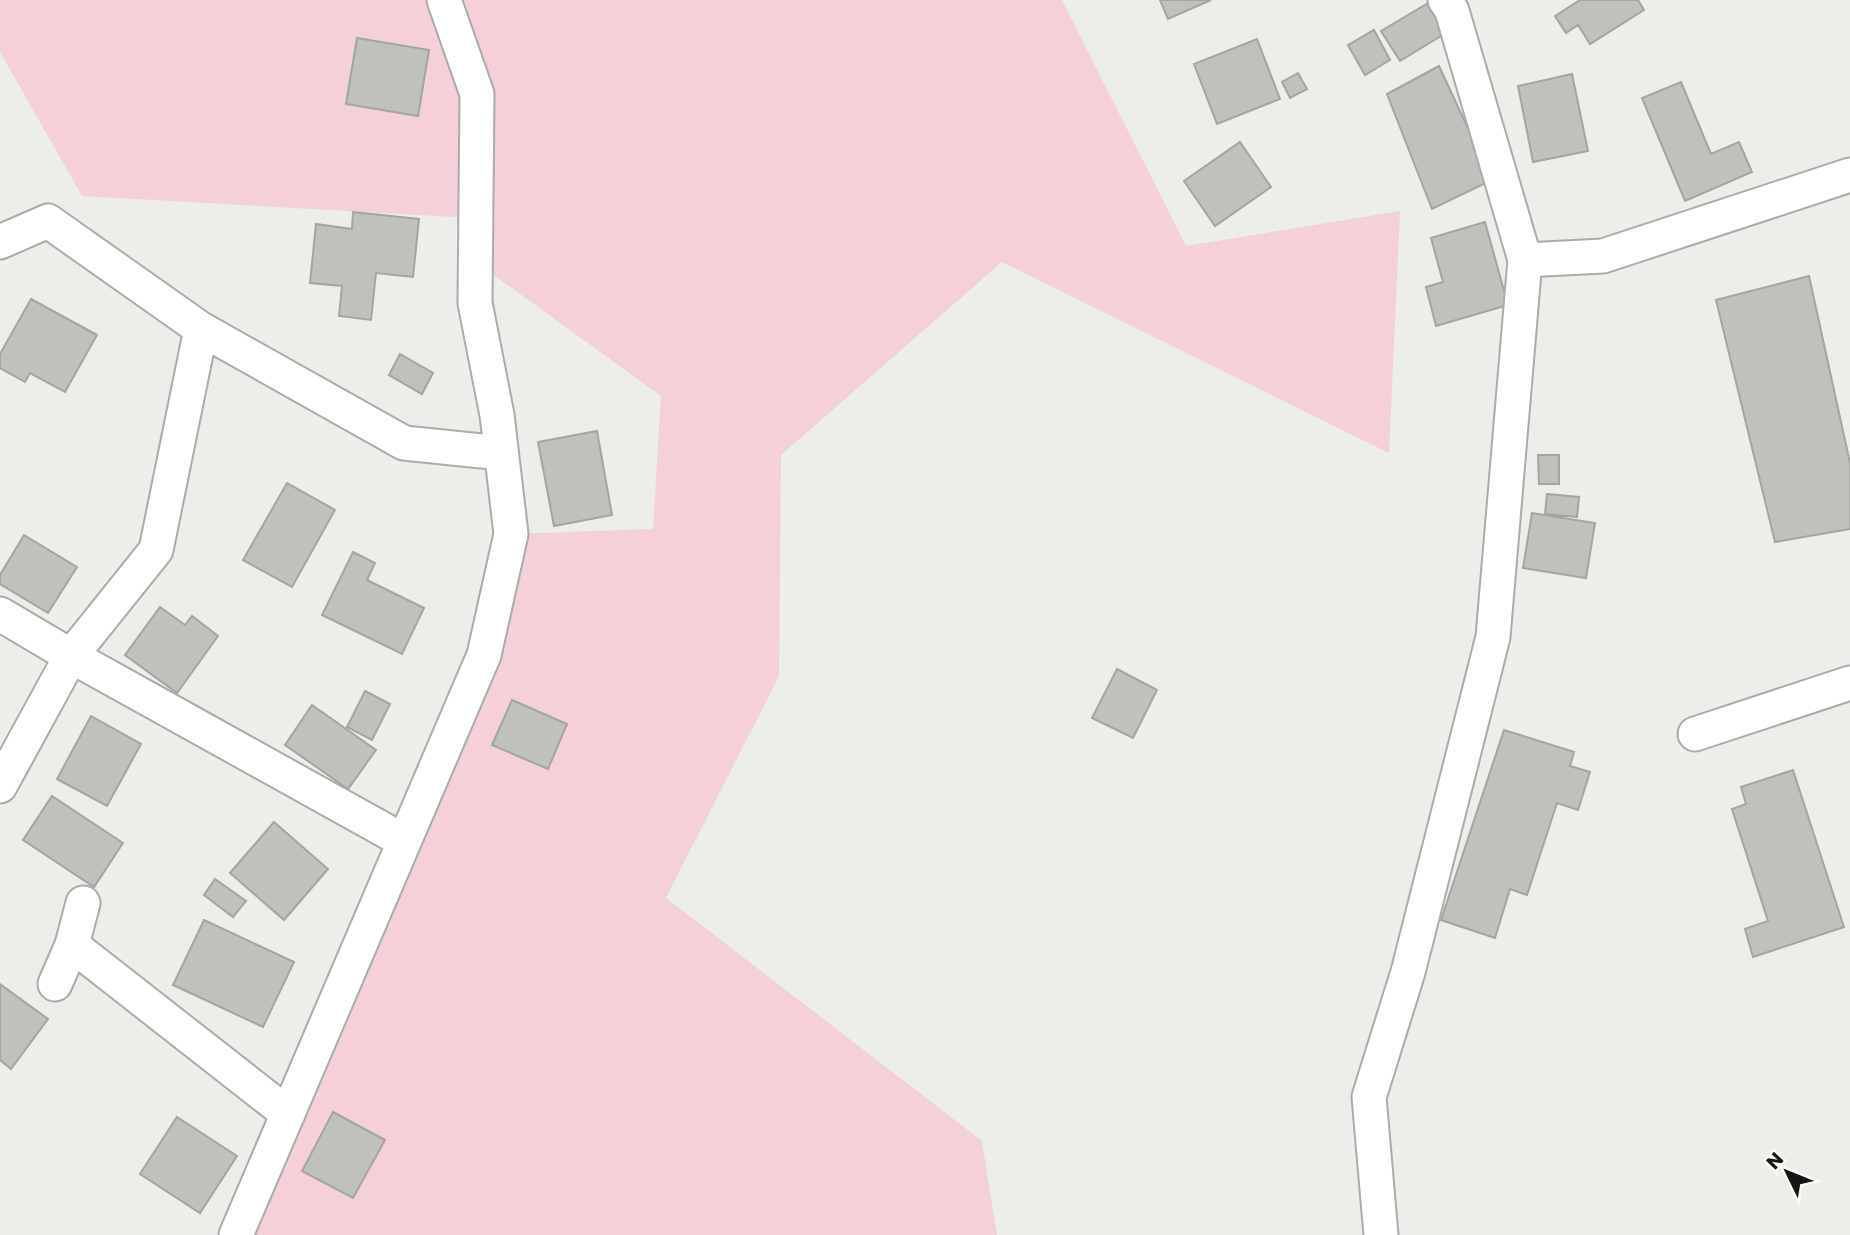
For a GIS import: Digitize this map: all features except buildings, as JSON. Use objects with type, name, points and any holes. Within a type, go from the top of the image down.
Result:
[{"type":"street","points":[[236,1235],[484,654],[511,534],[501,453],[475,303],[477,94],[444,0]]},
{"type":"street","points":[[1381,1235],[1370,1097],[1408,972],[1493,637],[1525,260],[1454,4]]},
{"type":"street","points":[[1525,260],[1603,256],[1850,175]]},
{"type":"street","points":[[0,243],[47,221],[201,329],[404,443],[501,453]]},
{"type":"street","points":[[0,786],[71,656],[156,550],[201,329]]},
{"type":"street","points":[[0,614],[404,841]]},
{"type":"street","points":[[1695,734],[1850,683]]},
{"type":"street","points":[[55,984],[72,945],[83,904]]},
{"type":"street","points":[[72,945],[288,1114]]},
{"type":"shaded area","points":[[0,0],[444,0],[448,6],[462,114],[454,0],[1062,0],[1186,246],[1400,211],[1389,453],[1002,262],[781,455],[779,676],[666,898],[982,1141],[997,1235],[243,1235],[484,655],[511,534],[653,529],[661,396],[476,262],[472,218],[82,196],[0,52]]}]
